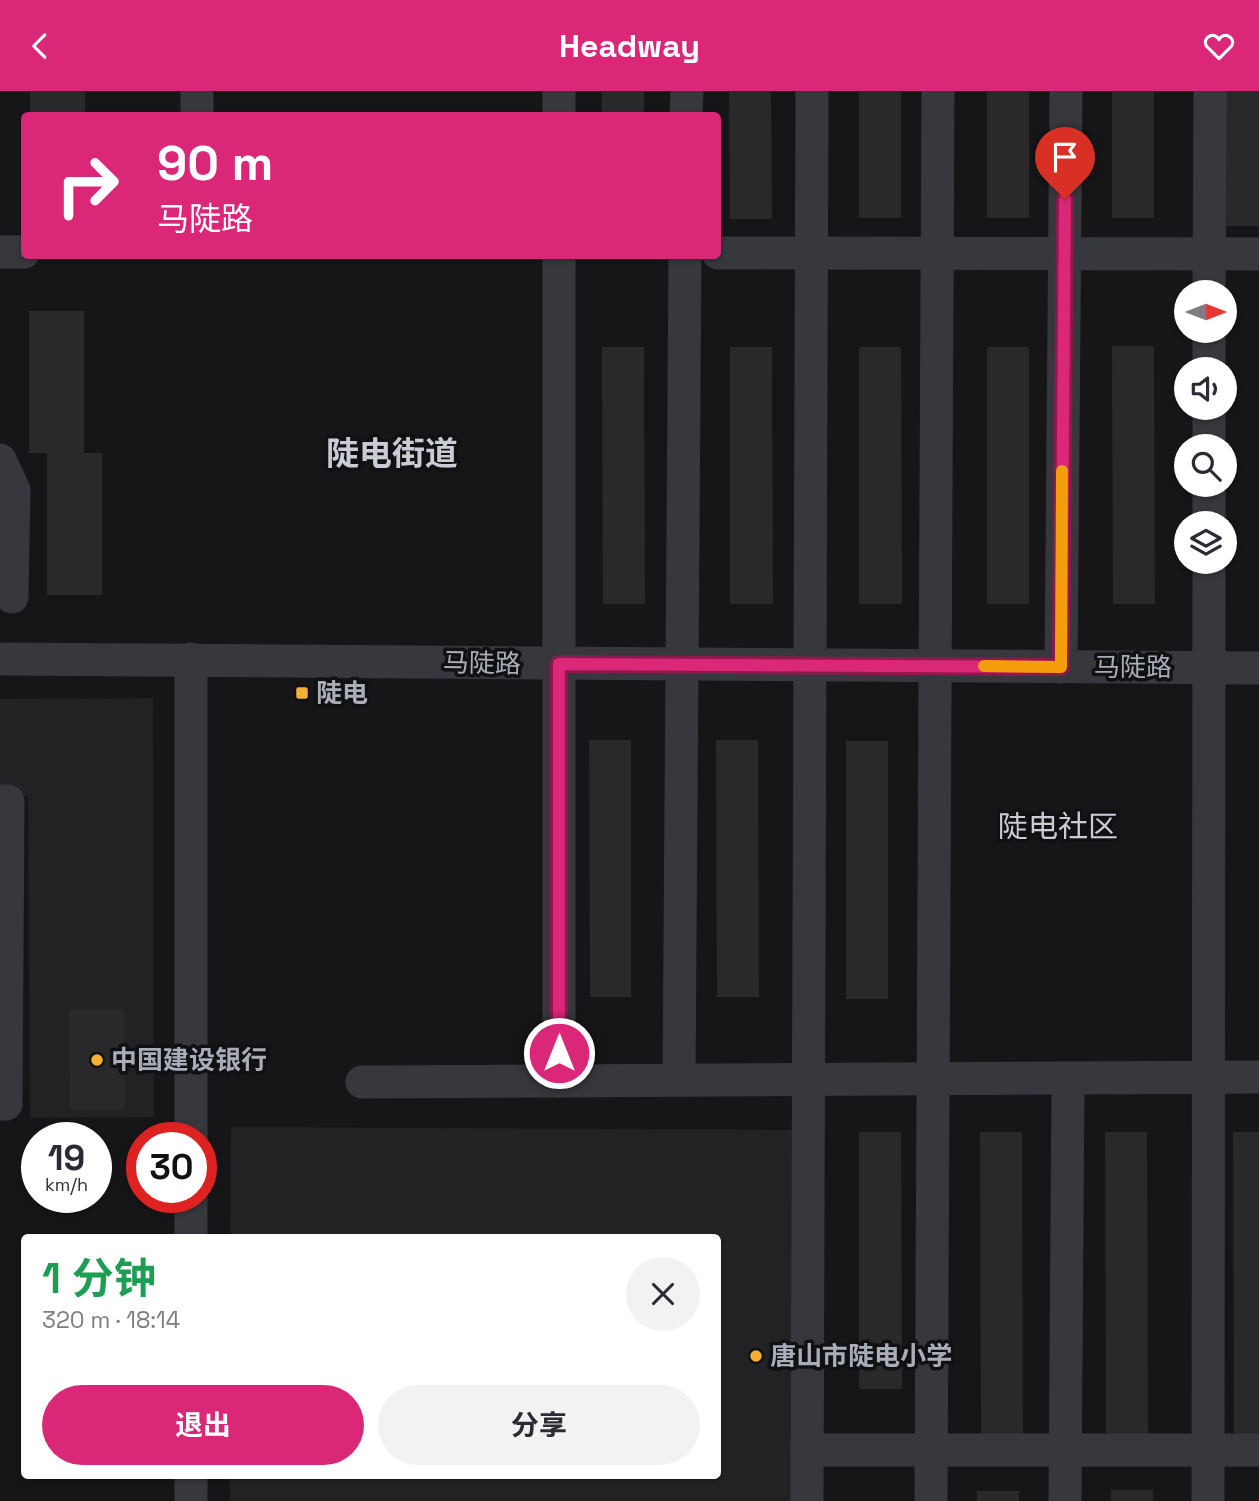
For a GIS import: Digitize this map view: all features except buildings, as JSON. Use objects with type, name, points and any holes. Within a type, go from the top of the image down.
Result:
[{"type":"street","points":[[197,91],[197,112]]},
{"type":"street","points":[[559,91],[559,112]]},
{"type":"street","points":[[686,112],[687,91]]},
{"type":"street","points":[[807,1501],[806,1079],[812,91]]},
{"type":"street","points":[[930,1501],[938,91]]},
{"type":"street","points":[[1061,667],[1066,91]]},
{"type":"street","points":[[1209,280],[1210,91]]},
{"type":"street","points":[[0,252],[21,252]]},
{"type":"street","points":[[721,253],[1259,254]]},
{"type":"street","points":[[559,259],[559,1081]]},
{"type":"street","points":[[679,1080],[685,259]]},
{"type":"street","points":[[0,460],[14,490],[12,597]]},
{"type":"street","points":[[1208,1501],[1209,574]]},
{"type":"street","name":"马陡路","points":[[0,659],[1259,668]]},
{"type":"street","points":[[191,659],[191,1122]]},
{"type":"street","points":[[0,801],[8,801],[6,1104],[0,1104]]},
{"type":"street","points":[[362,1082],[1259,1077]]},
{"type":"street","points":[[1065,1501],[1068,1079]]},
{"type":"street","points":[[191,1213],[191,1234]]},
{"type":"street","points":[[807,1450],[1259,1450]]},
{"type":"street","points":[[191,1479],[191,1501]]},
{"type":"shaded area","points":[[153,698],[154,1117],[30,1118],[28,797],[0,796],[0,699]]},
{"type":"shaded area","name":"唐山市陡电小学","points":[[231,1127],[795,1130],[794,1501],[230,1501],[230,1479],[721,1479],[721,1234],[230,1234]]},
{"type":"slow traffic","points":[[984,666],[1061,667],[1062,471]]},
{"type":"place","name":"陡电","points":[[302,693]]},
{"type":"place","name":"中国建设银行","points":[[97,1060]]},
{"type":"place","name":"唐山市陡电小学","points":[[756,1356]]},
{"type":"district","name":"陡电街道","points":[[392,454]]},
{"type":"district","name":"陡电社区","points":[[1058,826]]},
{"type":"route","points":[[559,1053],[559,664],[1061,667],[1065,199]]}]
